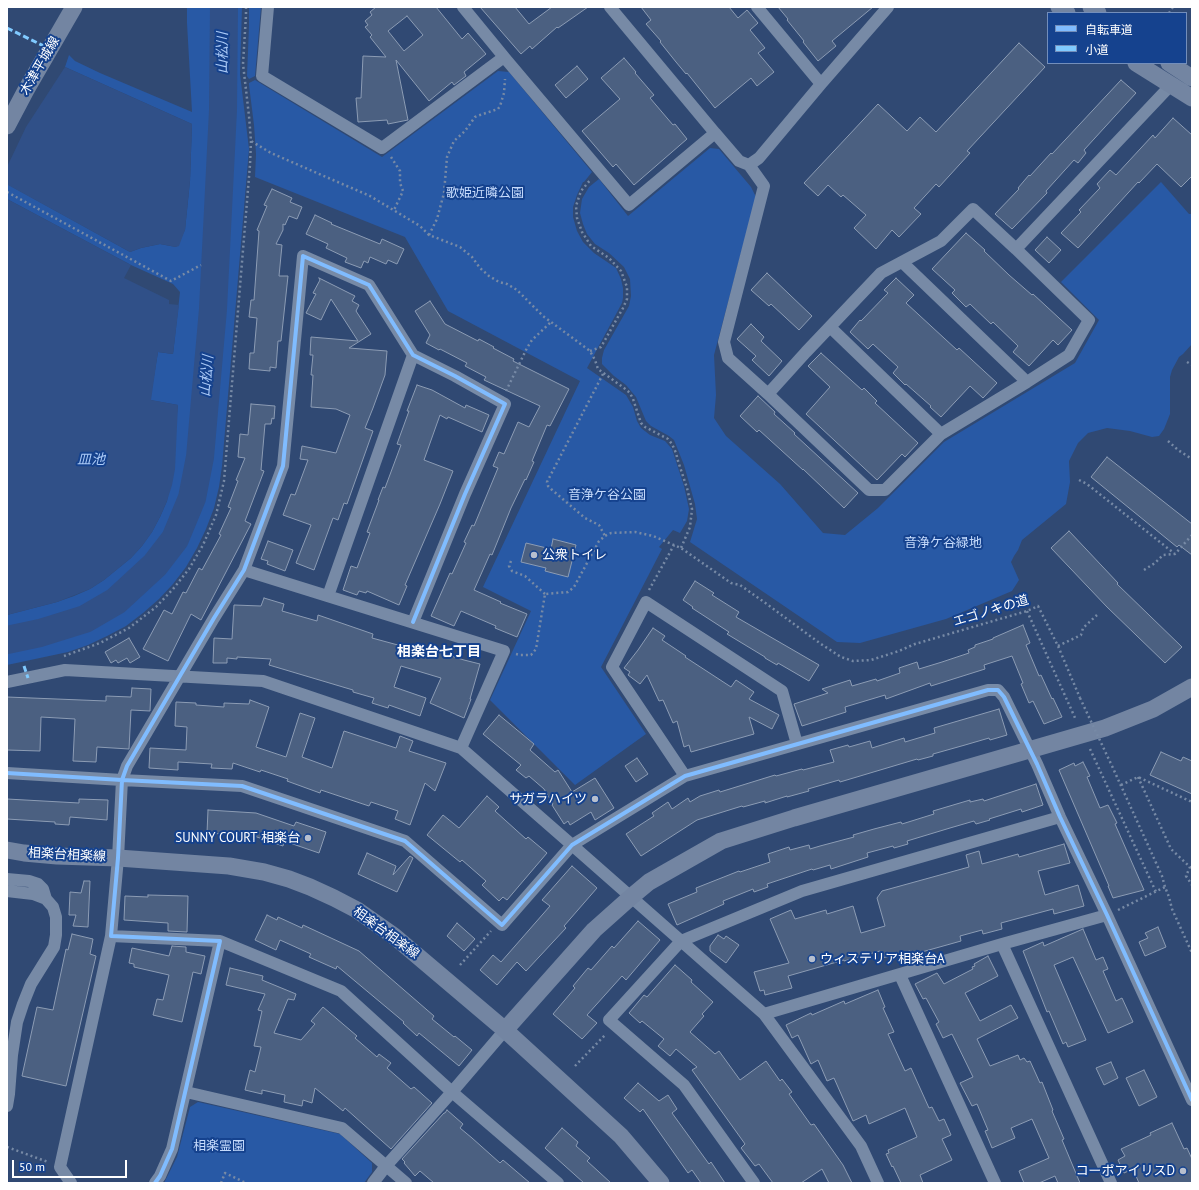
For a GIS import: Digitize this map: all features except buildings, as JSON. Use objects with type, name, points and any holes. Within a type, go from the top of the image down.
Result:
[{"type":"street","name":"木津平城線","points":[[7,126],[74,7]]},
{"type":"street","points":[[268,7],[262,76],[382,148],[507,60]]},
{"type":"street","points":[[463,7],[629,204],[715,134]]},
{"type":"street","points":[[610,7],[715,134],[739,161],[749,165],[764,186],[724,342],[728,358],[869,490],[885,490],[941,434],[1028,382],[1069,355],[1089,320],[973,209],[941,241],[881,273],[768,394]]},
{"type":"street","points":[[756,7],[821,84]]},
{"type":"street","points":[[749,165],[759,158],[888,7]]},
{"type":"street","points":[[1138,64],[1192,98]]},
{"type":"street","points":[[1171,64],[1192,78]]},
{"type":"street","points":[[1016,249],[1171,85]]},
{"type":"street","points":[[71,1183],[60,1166],[111,936],[118,858],[122,780],[128,766],[244,570],[283,466],[302,256],[369,285],[413,355],[455,376],[505,404],[465,494],[413,622]]},
{"type":"street","points":[[902,262],[1028,382]]},
{"type":"street","points":[[830,327],[941,434]]},
{"type":"street","points":[[328,596],[413,355]]},
{"type":"street","points":[[244,570],[504,651],[460,748]]},
{"type":"street","points":[[685,776],[612,667],[646,602],[782,691],[797,744]]},
{"type":"street","points":[[7,682],[65,670],[263,680],[460,748],[572,844],[764,1014],[860,1146],[878,1183]]},
{"type":"street","points":[[373,1183],[386,1166],[594,930],[649,882],[721,841],[794,818],[1105,728],[1153,709],[1192,687]]},
{"type":"street","points":[[7,773],[242,786],[406,841],[502,925],[572,844],[685,776],[988,690],[998,690],[1004,698],[1030,750],[1192,1100]]},
{"type":"street","points":[[754,1183],[684,1085],[609,1020],[681,941],[802,892],[1060,817]]},
{"type":"street","name":"相楽台相楽線","points":[[7,850],[57,856],[118,858],[229,866],[264,872],[289,879],[328,895],[357,910],[394,936],[505,1030],[621,1136],[661,1183]]},
{"type":"street","points":[[7,879],[29,881],[38,884],[43,889],[46,898],[53,907],[56,917],[54,947],[31,984],[17,1022],[7,1106]]},
{"type":"street","points":[[7,891],[33,894],[46,898]]},
{"type":"street","points":[[764,1014],[1002,944],[1107,915]]},
{"type":"street","points":[[111,936],[220,941],[341,992],[452,1092],[558,1183]]},
{"type":"street","points":[[155,1183],[160,1176],[172,1149],[220,941]]},
{"type":"street","points":[[1002,944],[1111,1183]]},
{"type":"street","points":[[900,975],[995,1183]]},
{"type":"street","points":[[186,1092],[342,1128],[406,1183]]},
{"type":"path","points":[[61,656],[100,643],[129,628],[156,607],[189,569],[203,545],[216,515],[224,481],[250,173],[251,141],[243,64],[246,7]]},
{"type":"path","points":[[429,235],[437,219],[444,192],[447,157],[454,140],[465,130],[475,117],[498,110],[504,94],[504,80],[507,60]]},
{"type":"path","points":[[251,141],[271,154],[370,196],[420,226],[429,235],[460,247],[472,257],[480,268],[489,276],[517,290],[543,316],[590,351],[598,369],[630,393],[641,423],[668,439],[672,444],[687,488],[692,509],[690,527],[681,548]]},
{"type":"path","points":[[384,146],[400,171],[400,183],[403,191],[394,210]]},
{"type":"path","points":[[590,351],[601,347],[627,299],[627,286],[621,271],[609,258],[591,246],[582,232],[577,218],[576,206],[581,191],[600,171]]},
{"type":"path","points":[[7,192],[171,281],[200,265]]},
{"type":"path","points":[[500,402],[526,348],[538,334],[552,322]]},
{"type":"path","points":[[1187,362],[1192,365]]},
{"type":"path","points":[[511,561],[509,566],[512,571],[525,576],[544,594],[568,592],[574,587],[599,541],[605,536],[599,524],[585,518],[551,490],[547,482],[604,374]]},
{"type":"path","points":[[1168,441],[1192,459]]},
{"type":"path","points":[[1079,480],[1087,484],[1175,554]]},
{"type":"path","points":[[1144,570],[1163,556],[1175,554],[1192,535]]},
{"type":"path","points":[[646,602],[648,594],[674,545]]},
{"type":"path","points":[[504,651],[520,655],[531,655],[536,649],[544,594]]},
{"type":"path","points":[[1027,611],[1078,722]]},
{"type":"path","points":[[1058,646],[1081,635],[1083,628],[1098,615]]},
{"type":"path","points":[[1090,748],[1156,892]]},
{"type":"path","points":[[1121,786],[1138,777]]},
{"type":"path","points":[[1138,777],[1192,802]]},
{"type":"path","points":[[1138,777],[1171,849],[1190,867],[1186,876],[1192,885]]},
{"type":"path","points":[[1107,915],[1165,887]]},
{"type":"path","points":[[460,966],[499,922]]},
{"type":"path","points":[[575,1066],[615,1024]]},
{"type":"path","points":[[7,1147],[60,1166]]},
{"type":"path","points":[[221,1183],[225,1173],[246,1183]]},
{"type":"green space","points":[[187,7],[216,7],[216,114],[203,315],[201,315],[200,330],[202,334],[191,461],[183,500],[176,518],[157,551],[131,579],[116,591],[84,610],[66,617],[7,631],[7,615],[74,596],[90,589],[104,580],[131,558],[142,546],[160,517],[167,501],[178,405],[150,400],[158,352],[173,354],[180,292],[173,284],[131,265],[7,199],[7,182],[9,185],[130,252],[160,244],[176,247],[185,230],[190,181],[192,124],[65,67],[69,55],[75,61],[100,73],[192,112]]},
{"type":"green space","points":[[230,7],[242,7],[240,74],[249,149],[222,466],[214,508],[197,548],[186,567],[159,599],[126,626],[88,645],[68,652],[7,665],[7,648],[72,632],[110,615],[143,591],[170,560],[182,543],[198,505],[204,485],[207,465],[223,277],[231,148],[229,148]]},
{"type":"green space","points":[[249,7],[261,7],[255,76],[249,79],[247,76]]},
{"type":"green space","points":[[498,71],[509,72],[592,172],[583,182],[577,195],[573,207],[573,217],[577,231],[583,242],[594,253],[616,268],[621,279],[623,298],[622,303],[587,368],[626,395],[633,407],[637,421],[641,428],[650,435],[665,441],[672,449],[684,486],[689,509],[687,521],[680,533],[673,530],[659,547],[662,549],[601,667],[646,734],[575,785],[490,700],[531,611],[483,587],[580,381],[448,311],[405,237],[255,177],[256,154],[249,83],[255,80],[382,157]]},
{"type":"green space","name":"音浄ケ谷緑地","points":[[710,148],[719,149],[751,187],[756,197],[714,355],[716,395],[714,418],[726,436],[780,484],[823,533],[845,535],[878,508],[944,442],[1075,363],[1099,320],[1061,282],[1161,182],[1189,214],[1192,214],[1192,344],[1179,357],[1172,370],[1170,377],[1170,414],[1164,429],[1159,436],[1152,437],[1130,431],[1107,428],[1088,433],[1078,443],[1069,461],[1070,482],[1066,504],[1022,540],[1011,562],[1019,580],[1012,591],[946,619],[860,643],[837,642],[690,542],[697,519],[695,504],[684,465],[674,440],[651,426],[646,421],[636,397],[626,385],[602,364],[604,350],[629,306],[631,296],[630,279],[624,267],[609,253],[595,244],[587,234],[580,213],[582,199],[589,187],[599,179],[628,216]]},
{"type":"green space","name":"相楽霊園","points":[[198,1102],[340,1134],[372,1163],[372,1172],[364,1183],[164,1183],[177,1157],[190,1107]]},
{"type":"water","points":[[65,67],[192,124],[190,181],[185,230],[179,246],[176,247],[160,244],[130,252],[8,185],[7,167],[26,127]]},
{"type":"water","name":"皿池","points":[[7,199],[131,265],[124,278],[169,300],[169,304],[179,305],[173,354],[158,352],[151,400],[178,405],[175,469],[172,485],[167,501],[152,532],[131,558],[104,580],[90,589],[57,602],[7,615]]},
{"type":"waterway","name":"山松川","points":[[7,640],[40,633],[85,619],[116,601],[155,565],[175,539],[192,498],[200,457],[213,309],[223,110],[224,7]]},
{"type":"marked path","points":[[7,28],[50,49]]},
{"type":"marked path","points":[[24,666],[28,678]]},
{"type":"cycle path","points":[[155,1183],[160,1176],[172,1149],[220,941],[111,936],[118,858],[122,780],[127,766],[244,570],[283,466],[303,256],[369,285],[413,355],[455,376],[505,404],[465,494],[413,622]]},
{"type":"cycle path","points":[[7,773],[242,786],[405,841],[502,925],[572,845],[685,776],[988,690],[998,690],[1004,697],[1037,764],[1060,817],[1192,1100]]},
{"type":"place","name":"公衆トイレ","points":[[534,555]]},
{"type":"place","name":"サガラハイツ","points":[[595,799]]},
{"type":"place","name":"SUNNY COURT 相楽台","points":[[308,838]]},
{"type":"place","name":"ウィステリア相楽台A","points":[[812,959]]},
{"type":"place","name":"コーポアイリスD","points":[[1183,1171]]},
{"type":"district","name":"相楽台七丁目","points":[[439,652]]},
{"type":"park label","name":"歌姫近隣公園","points":[[485,193]]},
{"type":"park label","name":"音浄ケ谷公園","points":[[607,495]]}]
